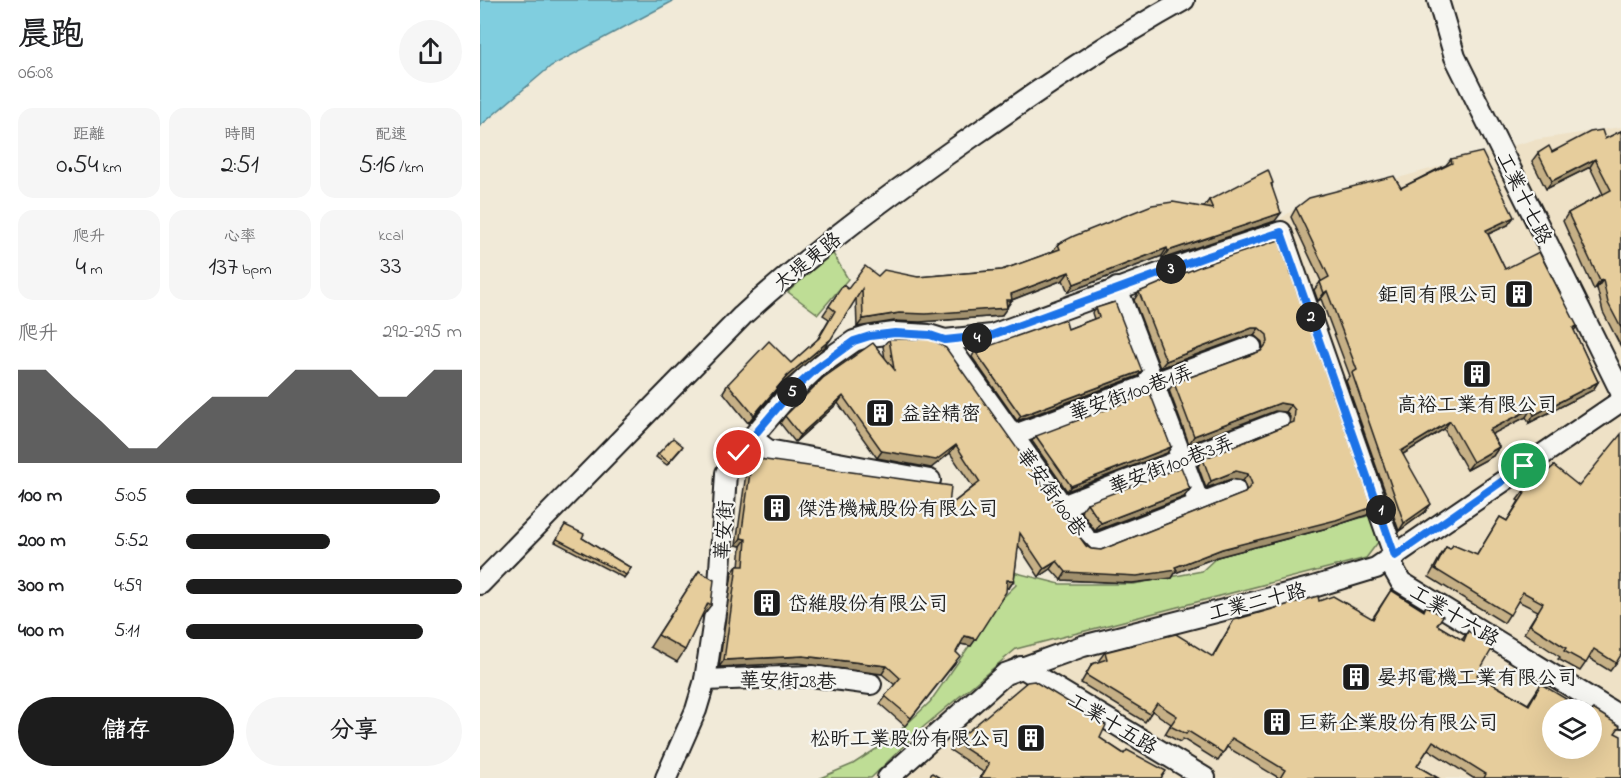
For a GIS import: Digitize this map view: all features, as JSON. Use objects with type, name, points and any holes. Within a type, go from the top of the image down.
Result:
[{"type":"street","name":"太堤東路","points":[[480,584],[742,316],[783,278],[907,183],[1054,79],[1131,29],[1184,0]]},
{"type":"street","name":"工業十七路","points":[[1437,0],[1455,57],[1621,392]]},
{"type":"street","name":"華安街","points":[[666,778],[696,710],[705,680],[719,586],[726,473],[752,438],[796,387],[817,368],[854,341],[870,336],[895,333],[930,335],[945,340],[992,335],[1117,288],[1281,232]]},
{"type":"street","name":"工業十六路","points":[[1281,232],[1401,582],[1621,717]]},
{"type":"street","points":[[1117,288],[1199,503]]},
{"type":"street","name":"華安街100巷","points":[[945,340],[1090,546],[1235,490]]},
{"type":"street","name":"華安街100巷1弄","points":[[1012,436],[1251,347]]},
{"type":"street","name":"工業二十路","points":[[888,778],[1005,674],[1083,646],[1356,575],[1392,559],[1621,401]]},
{"type":"street","name":"華安街100巷3弄","points":[[1062,506],[1279,422]]},
{"type":"street","points":[[752,438],[768,450],[930,480]]},
{"type":"street","name":"工業十五路","points":[[1021,667],[1205,778]]},
{"type":"street","name":"華安街28巷","points":[[705,680],[812,676],[871,684]]},
{"type":"shaded area","points":[[1621,127],[1621,778],[820,778],[853,764],[890,740],[930,702],[1016,585],[1013,572],[1060,584],[1134,584],[1202,571],[1217,557],[1328,527],[1295,260],[1280,219],[1299,206],[1533,140]]},
{"type":"green space","points":[[832,252],[848,279],[818,314],[788,292]]},
{"type":"green space","points":[[1375,514],[1382,537],[1366,558],[1016,649],[921,729],[871,778],[820,778],[853,764],[890,740],[930,702],[982,628],[988,612],[1016,585],[1013,572],[1060,584],[1134,584],[1202,571],[1217,557]]},
{"type":"water","points":[[480,0],[675,0],[551,66],[480,126]]},
{"type":"building","points":[[1602,130],[1605,139],[1621,131],[1621,328],[1608,303],[1603,280],[1600,281],[1568,213],[1611,190],[1595,159],[1552,181],[1538,153],[1549,146],[1552,152],[1590,132]]},
{"type":"building","points":[[1482,152],[1514,217],[1486,230],[1505,269],[1539,252],[1577,326],[1573,328],[1598,382],[1534,415],[1531,409],[1489,430],[1499,447],[1473,462],[1450,421],[1401,451],[1431,504],[1404,523],[1352,373],[1357,370],[1327,291],[1324,293],[1320,282],[1329,277],[1296,208],[1309,198],[1394,176],[1401,188],[1452,163],[1451,159]]},
{"type":"building","points":[[1268,170],[1281,213],[1168,251],[1167,248],[1074,284],[1069,272],[1011,294],[1012,300],[1006,300],[1007,308],[926,314],[899,313],[863,319],[862,289],[831,339],[787,376],[754,415],[728,384],[769,341],[791,363],[819,338],[835,311],[829,306],[843,285],[848,289],[865,266],[878,276],[884,270],[918,277],[1002,270],[1060,249],[1058,244],[1074,236],[1152,205],[1173,202],[1213,209],[1209,200]]},
{"type":"building","points":[[1279,240],[1373,507],[1336,520],[1222,549],[1175,567],[1177,570],[1137,576],[1066,572],[1057,561],[1044,569],[1020,533],[1014,580],[1007,580],[1006,592],[976,639],[965,636],[956,652],[960,656],[911,718],[885,696],[900,678],[887,666],[803,656],[724,660],[737,566],[744,566],[746,539],[741,538],[752,458],[951,486],[949,506],[980,482],[956,445],[936,460],[882,451],[843,396],[800,435],[785,416],[823,378],[873,343],[894,369],[889,339],[932,339],[946,348],[1086,546],[1091,549],[1101,550],[1245,493],[1252,484],[1248,474],[1236,471],[1211,481],[1203,459],[1294,422],[1295,410],[1291,405],[1280,403],[1194,436],[1174,383],[1261,351],[1268,342],[1267,335],[1259,328],[1252,328],[1166,361],[1139,292],[1201,266]]},
{"type":"building","points":[[1115,302],[1142,371],[1021,416],[975,351],[1065,319],[1068,329],[1099,317],[1096,308]]},
{"type":"building","points":[[1150,393],[1171,447],[1071,486],[1036,436]]},
{"type":"building","points":[[1621,434],[1621,655],[1616,663],[1594,649],[1586,663],[1564,651],[1566,648],[1530,625],[1543,603],[1523,592],[1510,615],[1435,569],[1446,547],[1450,549],[1453,545],[1477,555],[1500,517],[1507,521],[1525,493],[1523,492],[1554,466],[1579,486]]},
{"type":"building","points":[[673,438],[683,446],[669,462],[658,454]]},
{"type":"building","points":[[1181,467],[1190,489],[1101,523],[1087,503]]},
{"type":"building","points":[[565,525],[584,534],[582,538],[631,568],[626,575],[557,539]]},
{"type":"building","points":[[699,571],[714,580],[711,605],[708,603],[685,650],[658,635]]},
{"type":"building","points":[[1391,590],[1424,611],[1426,606],[1443,616],[1437,625],[1464,641],[1468,631],[1493,647],[1477,675],[1529,705],[1541,684],[1566,699],[1542,699],[1542,759],[1602,759],[1602,715],[1620,726],[1615,733],[1621,736],[1621,778],[1484,778],[1486,774],[1433,741],[1417,766],[1438,778],[1280,778],[1285,770],[1232,738],[1223,753],[1188,731],[1186,734],[1170,726],[1177,716],[1157,703],[1150,714],[1086,675],[1092,664],[1107,659],[1105,652],[1176,634],[1213,657],[1234,620],[1318,596],[1319,601],[1333,596],[1373,619]]},
{"type":"building","name":"松昕工業股份有限公司","points":[[1034,681],[1106,725],[1100,738],[1124,754],[1127,750],[1166,771],[1161,778],[981,778],[989,764],[955,742],[1027,682]]},
{"type":"building","points":[[932,773],[940,778],[929,778]]},
{"type":"place","name":"鉅同有限公司","points":[[1519,294]]},
{"type":"place","name":"高裕工業有限公司","points":[[1477,374]]},
{"type":"place","name":"益詮精密","points":[[880,413]]},
{"type":"place","name":"傑浩機械股份有限公司","points":[[777,508]]},
{"type":"place","name":"岱維股份有限公司","points":[[767,603]]},
{"type":"place","name":"晏邦電機工業有限公司","points":[[1356,677]]},
{"type":"place","name":"巨薪企業股份有限公司","points":[[1277,722]]},
{"type":"place","name":"松昕工業股份有限公司","points":[[1031,738]]},
{"type":"route","points":[[739,453],[790,393],[817,368],[854,341],[870,336],[895,333],[930,335],[945,340],[992,335],[1117,288],[1281,232],[1387,526],[1395,556],[1524,466]]}]
